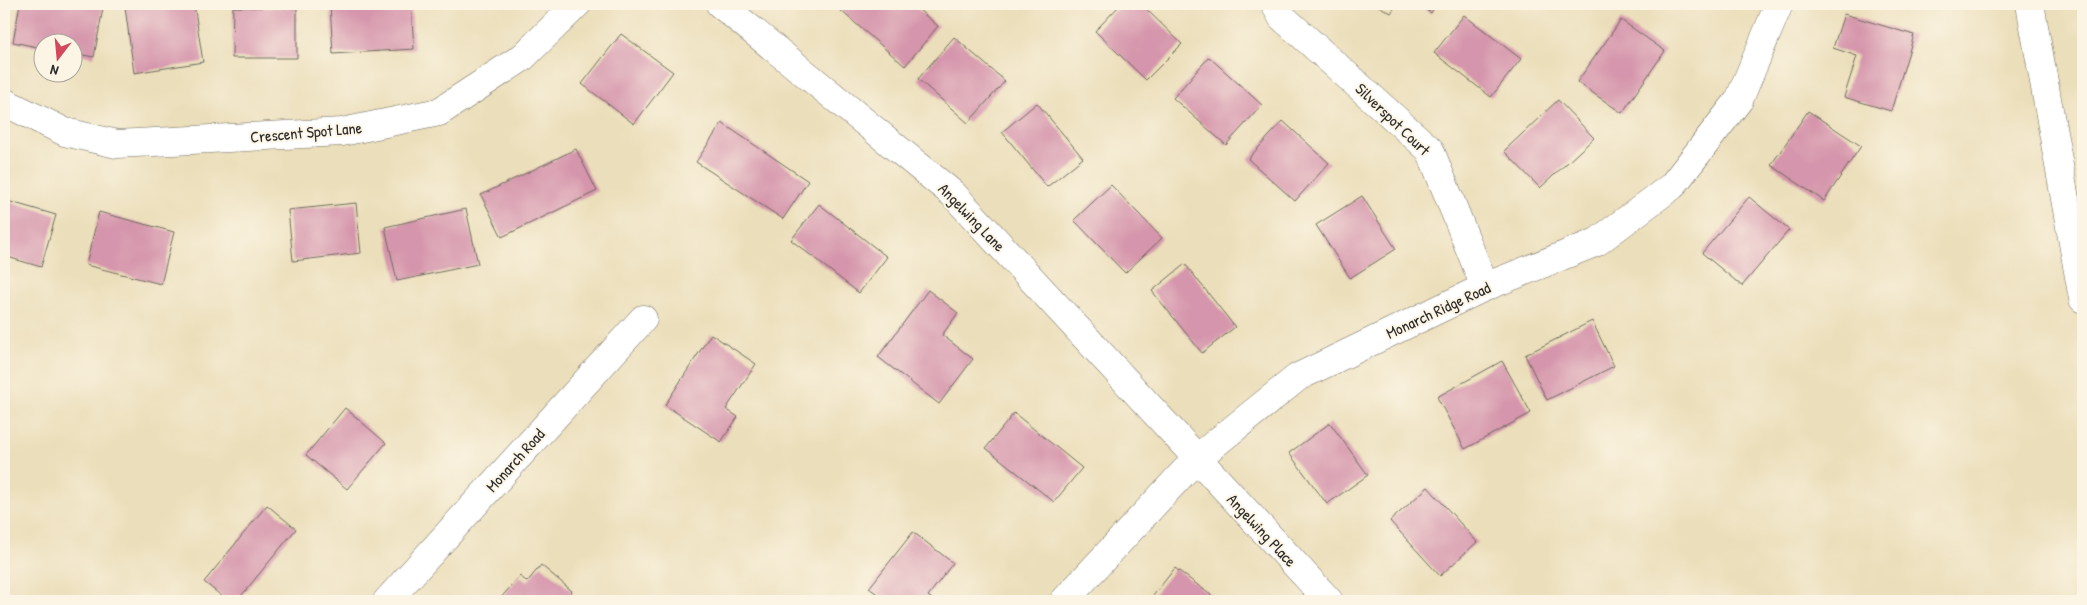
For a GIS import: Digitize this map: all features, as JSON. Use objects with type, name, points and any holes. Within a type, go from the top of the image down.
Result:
[{"type":"street","name":"Crescent Spot Lane","points":[[4,102],[65,132],[117,144],[342,132],[438,112],[523,57],[577,4]]},
{"type":"street","name":"Angelwing Lane","points":[[720,4],[953,194],[1196,459]]},
{"type":"street","name":"Silverspot Court","points":[[1275,4],[1282,17],[1430,150],[1485,287]]},
{"type":"street","name":"Monarch Ridge Road","points":[[1064,601],[1196,459],[1298,377],[1485,287],[1597,242],[1672,186],[1739,100],[1779,4]]},
{"type":"street","points":[[2030,4],[2083,299]]},
{"type":"street","name":"Monarch Road","points":[[387,601],[643,319]]},
{"type":"street","name":"Angelwing Place","points":[[1196,459],[1329,601]]},
{"type":"building","points":[[20,4],[80,4],[103,8],[94,57],[82,55],[82,32],[32,32],[32,46],[13,42]]},
{"type":"building","points":[[148,4],[194,4],[203,62],[134,73],[125,7]]},
{"type":"building","points":[[330,4],[411,4],[414,49],[333,54]]},
{"type":"building","points":[[845,4],[912,4],[938,26],[905,66],[840,10]]},
{"type":"building","points":[[1121,4],[1141,4],[1182,44],[1146,80],[1095,31]]},
{"type":"building","points":[[1375,4],[1397,4],[1391,13]]},
{"type":"building","points":[[1416,4],[1437,4],[1431,13]]},
{"type":"building","points":[[233,7],[297,8],[297,58],[232,58]]},
{"type":"building","points":[[1844,14],[1914,35],[1891,111],[1844,97],[1857,56],[1833,48]]},
{"type":"building","points":[[1464,15],[1521,59],[1491,97],[1434,53]]},
{"type":"building","points":[[1621,20],[1665,51],[1622,113],[1577,82]]},
{"type":"building","points":[[621,34],[673,72],[634,124],[582,84]]},
{"type":"building","points":[[954,37],[1005,81],[968,123],[918,79]]},
{"type":"building","points":[[1209,57],[1262,105],[1226,145],[1173,98]]},
{"type":"building","points":[[1558,100],[1594,138],[1540,188],[1504,151]]},
{"type":"building","points":[[1037,103],[1083,158],[1047,187],[1002,132]]},
{"type":"building","points":[[1808,111],[1861,146],[1824,201],[1771,165]]},
{"type":"building","points":[[1283,121],[1329,163],[1295,201],[1248,159]]},
{"type":"building","points":[[722,123],[808,181],[783,219],[696,162]]},
{"type":"building","points":[[576,149],[597,191],[502,237],[481,195]]},
{"type":"building","points":[[1111,185],[1162,238],[1125,273],[1074,220]]},
{"type":"building","points":[[1362,196],[1396,249],[1350,278],[1316,225]]},
{"type":"building","points":[[1749,197],[1789,230],[1742,286],[1702,253]]},
{"type":"building","points":[[4,200],[56,215],[41,267],[4,256]]},
{"type":"building","points":[[356,203],[361,253],[293,261],[288,210]]},
{"type":"building","points":[[819,204],[887,257],[859,293],[791,240]]},
{"type":"building","points":[[466,209],[478,264],[397,281],[385,227]]},
{"type":"building","points":[[99,212],[174,232],[161,284],[86,265]]},
{"type":"building","points":[[1185,264],[1235,327],[1202,353],[1152,291]]},
{"type":"building","points":[[928,290],[958,313],[942,335],[973,359],[939,404],[878,357]]},
{"type":"building","points":[[1592,321],[1614,366],[1547,400],[1525,355]]},
{"type":"building","points":[[711,334],[756,364],[726,409],[738,417],[721,442],[665,405]]},
{"type":"building","points":[[1502,361],[1531,413],[1465,449],[1437,397]]},
{"type":"building","points":[[345,408],[386,443],[347,489],[306,455]]},
{"type":"building","points":[[1014,413],[1082,468],[1054,502],[986,448]]},
{"type":"building","points":[[1330,423],[1368,475],[1327,504],[1289,453]]},
{"type":"building","points":[[1428,487],[1477,542],[1440,576],[1390,521]]},
{"type":"building","points":[[267,505],[296,529],[237,601],[228,601],[204,582]]},
{"type":"building","points":[[913,532],[953,563],[928,596],[935,601],[887,601],[869,588]]},
{"type":"building","points":[[541,565],[572,591],[564,601],[498,601],[520,576],[527,582]]},
{"type":"building","points":[[1175,568],[1219,601],[1149,601]]}]
